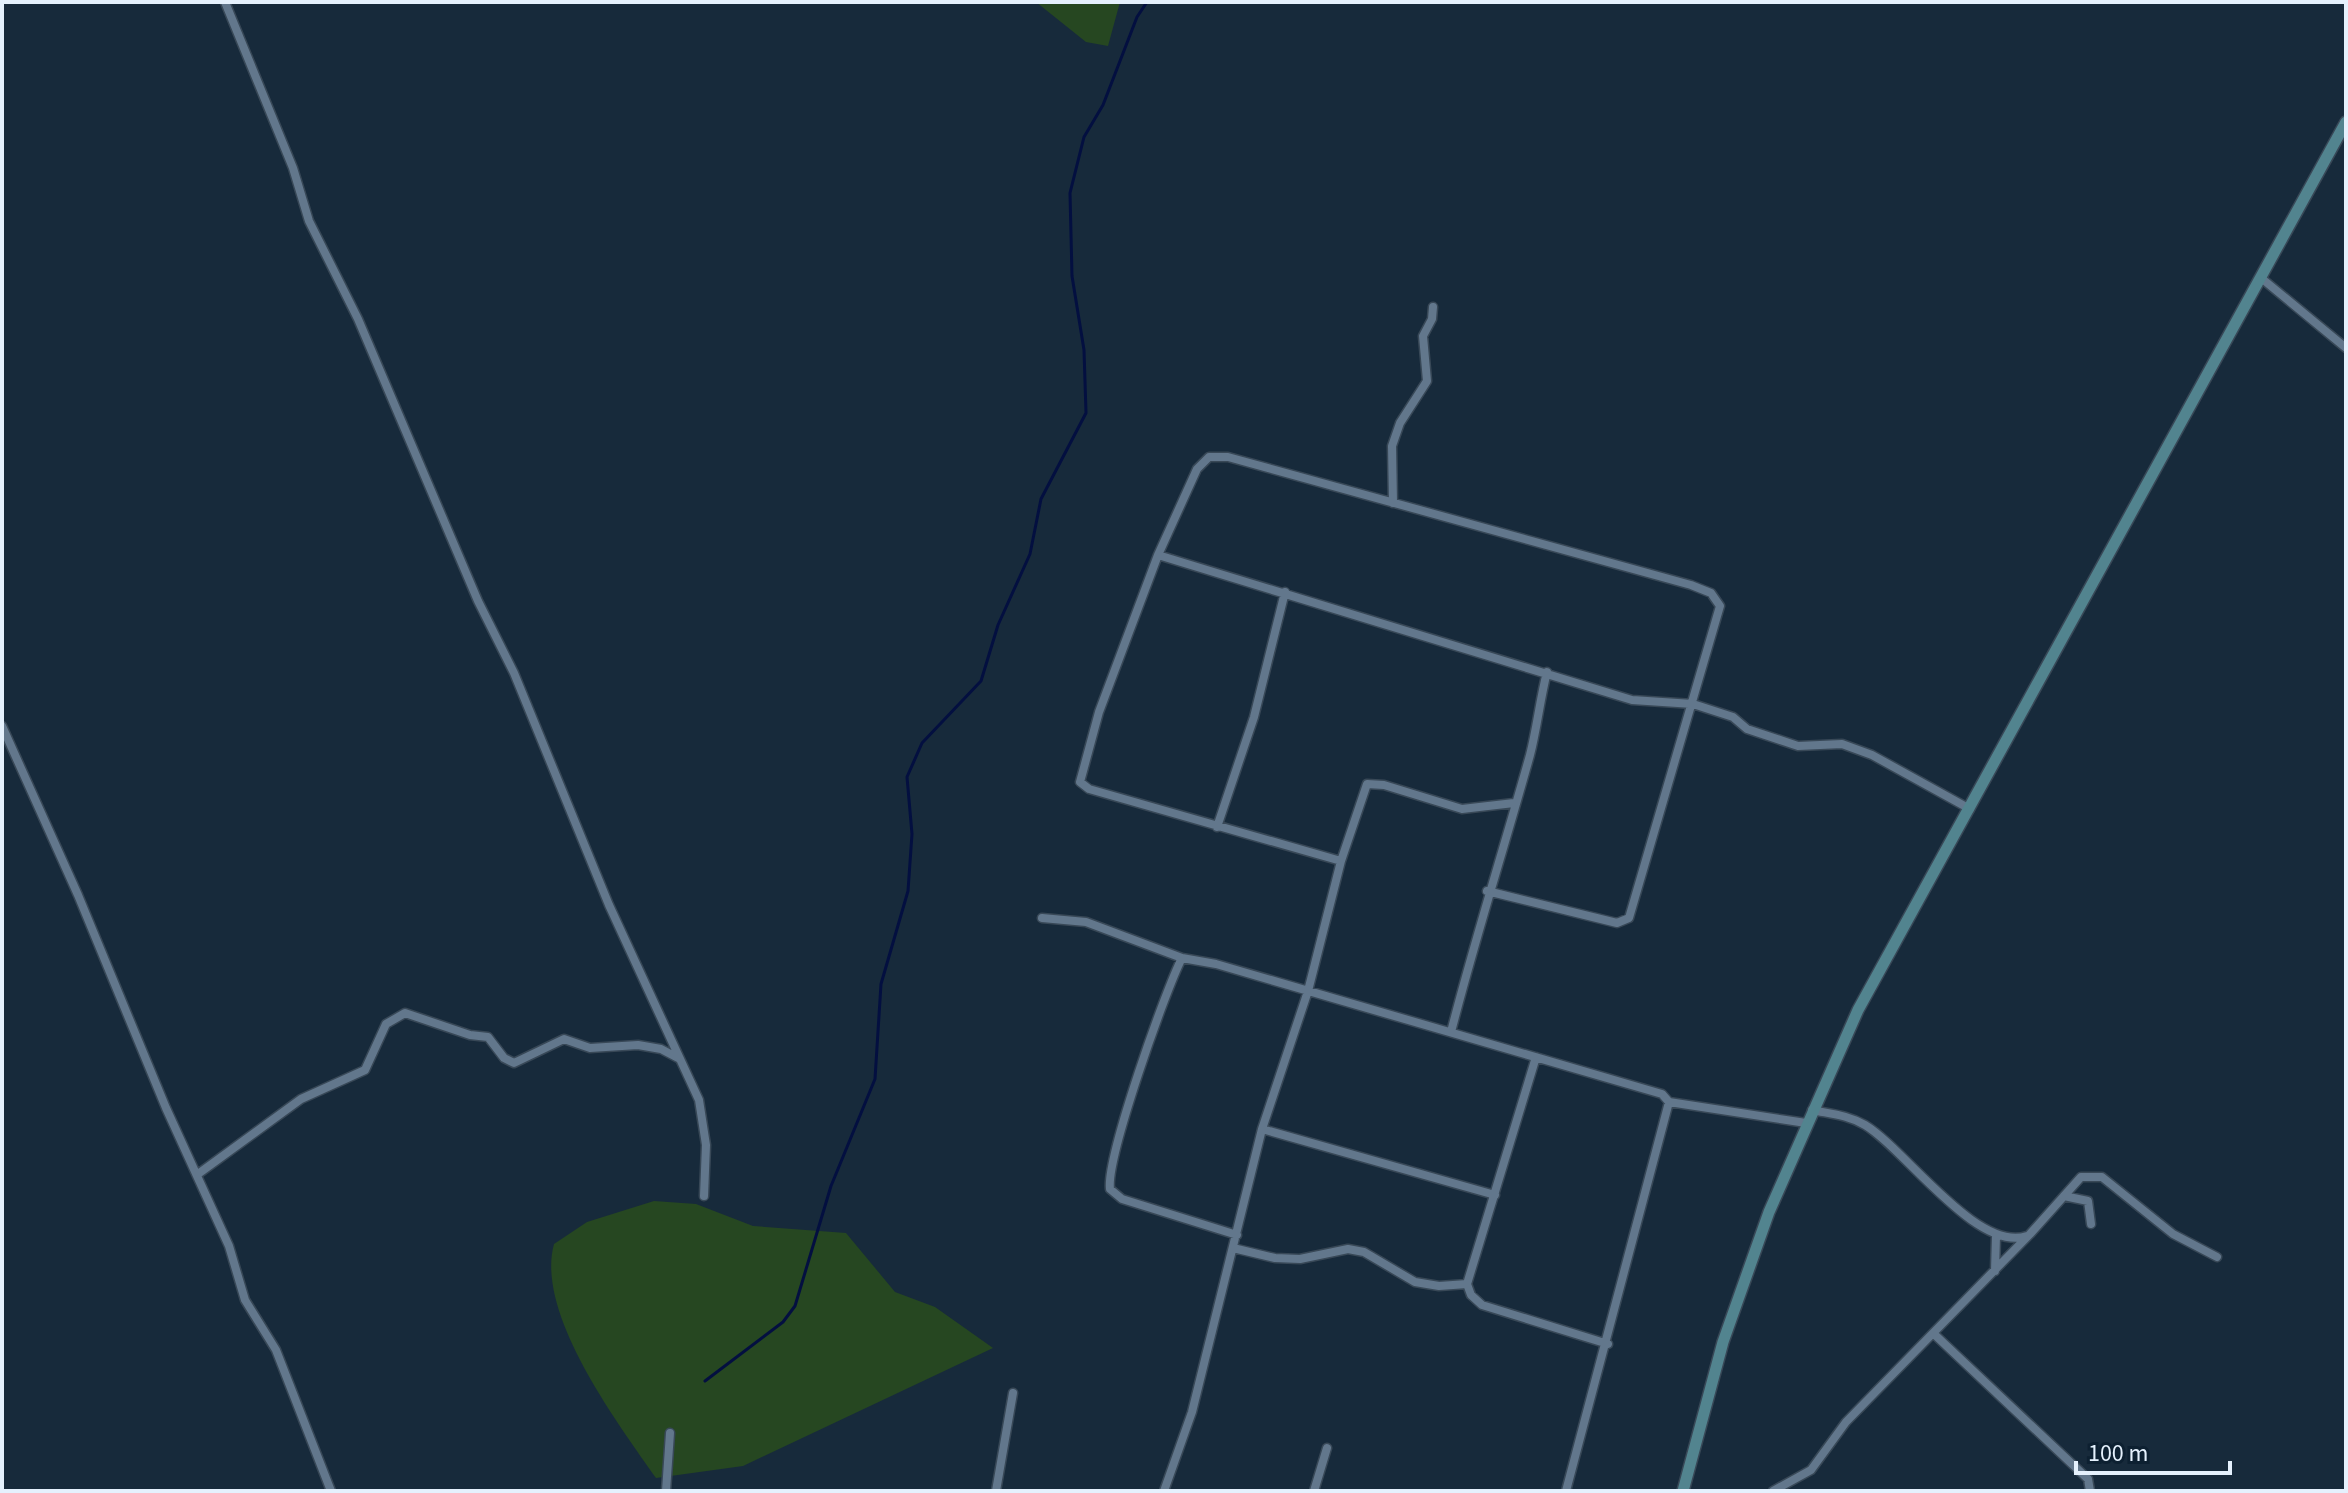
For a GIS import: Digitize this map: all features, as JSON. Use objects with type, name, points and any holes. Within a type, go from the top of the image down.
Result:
[{"type":"main road","points":[[1683,1491],[1723,1342],[1769,1212],[1858,1010],[2346,122]]},
{"type":"street","points":[[225,2],[293,168],[309,221],[358,319],[478,601],[509,663],[609,905],[703,1113],[706,1145],[704,1196]]},
{"type":"street","points":[[2260,277],[2346,348]]},
{"type":"street","points":[[1393,503],[1392,446],[1400,423],[1427,381],[1423,336],[1432,319],[1433,307]]},
{"type":"street","points":[[1341,861],[1089,789],[1080,782],[1099,712],[1158,555],[1197,469],[1209,457],[1228,457],[1711,593],[1720,606],[1629,918],[1617,923],[1487,891]]},
{"type":"street","points":[[1158,555],[1632,700],[1693,704],[1733,717],[1747,729],[1798,746],[1842,744],[1872,755],[1970,809]]},
{"type":"street","points":[[1217,827],[1254,717],[1285,592]]},
{"type":"street","points":[[1451,1032],[1487,891],[1501,858],[1538,724],[1547,672]]},
{"type":"street","points":[[2,726],[78,895],[166,1108],[229,1246],[245,1300],[276,1350],[331,1491]]},
{"type":"street","points":[[1164,1491],[1192,1412],[1262,1129],[1308,991],[1341,861],[1367,784],[1384,785],[1462,809],[1514,803]]},
{"type":"street","points":[[1042,918],[1086,922],[1182,958],[1308,991],[1662,1094],[1669,1102],[1806,1123]]},
{"type":"street","points":[[1182,958],[1121,1131],[1109,1178],[1110,1189],[1122,1199],[1237,1235]]},
{"type":"street","points":[[198,1174],[301,1099],[365,1070],[386,1024],[405,1013],[470,1035],[488,1037],[504,1058],[514,1063],[564,1039],[590,1048],[638,1045],[661,1049],[680,1058]]},
{"type":"street","points":[[1536,1057],[1467,1284],[1471,1295],[1482,1305],[1608,1344]]},
{"type":"street","points":[[1566,1491],[1608,1344],[1669,1102]]},
{"type":"street","points":[[1812,1110],[1849,1117],[1868,1127],[1938,1191],[1996,1236],[2019,1238],[2030,1234]]},
{"type":"street","points":[[1262,1129],[1495,1195]]},
{"type":"street","points":[[1773,1491],[1811,1470],[1846,1422],[1995,1271],[2081,1177],[2102,1177],[2173,1234],[2217,1257]]},
{"type":"street","points":[[2064,1196],[2088,1201],[2091,1224]]},
{"type":"street","points":[[1995,1271],[1996,1236]]},
{"type":"street","points":[[1233,1248],[1275,1258],[1300,1259],[1348,1249],[1364,1252],[1415,1282],[1439,1286],[1467,1284]]},
{"type":"street","points":[[1934,1334],[2088,1479],[2090,1491]]},
{"type":"street","points":[[996,1491],[1013,1393]]},
{"type":"street","points":[[666,1491],[670,1433]]},
{"type":"street","points":[[1314,1491],[1327,1448]]},
{"type":"green space","points":[[1036,2],[1120,2],[1108,46],[1086,42]]},
{"type":"green space","points":[[654,1201],[696,1204],[753,1226],[846,1233],[895,1292],[935,1307],[993,1348],[743,1466],[656,1478],[583,1366],[556,1302],[551,1272],[554,1244],[587,1222]]},
{"type":"waterway","points":[[705,1381],[783,1322],[795,1306],[831,1186],[875,1079],[881,984],[908,891],[912,834],[907,777],[922,743],[981,681],[998,625],[1030,554],[1041,499],[1086,413],[1084,350],[1072,276],[1070,193],[1084,137],[1103,105],[1137,17],[1147,2]]}]
